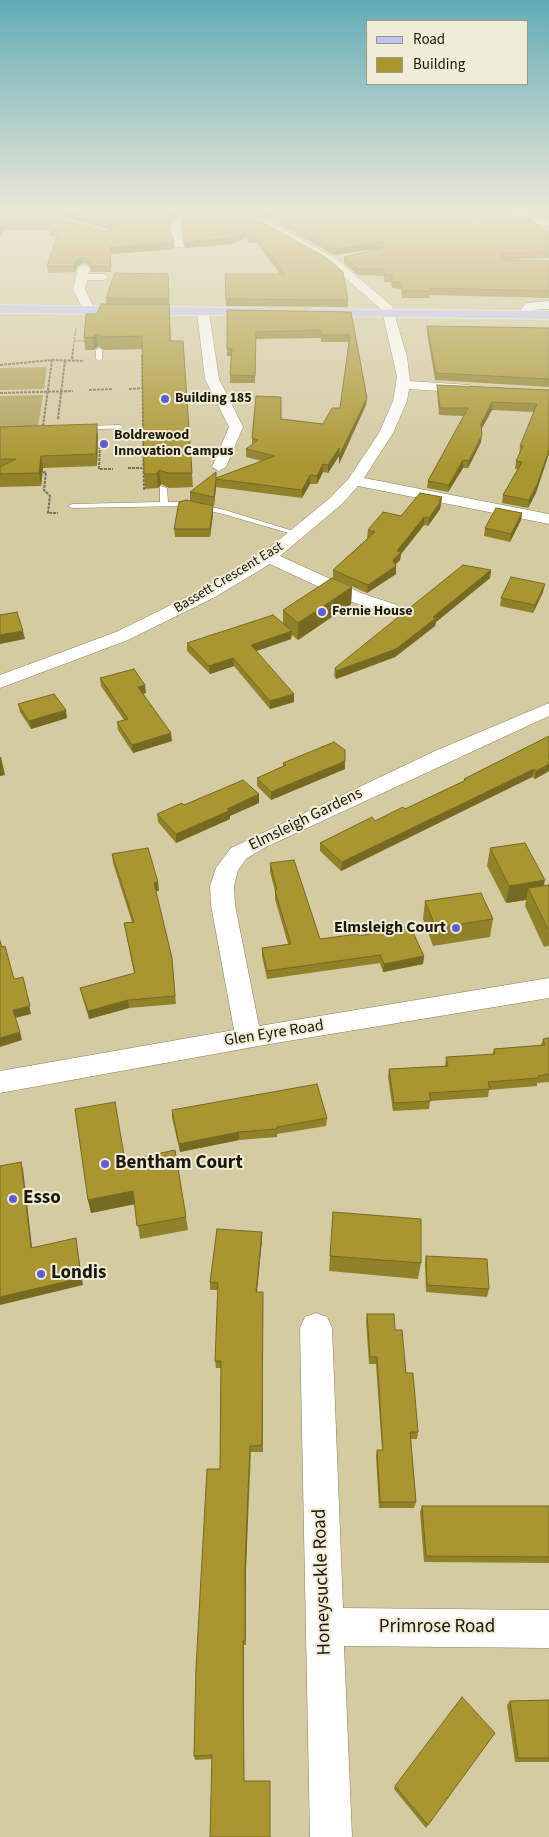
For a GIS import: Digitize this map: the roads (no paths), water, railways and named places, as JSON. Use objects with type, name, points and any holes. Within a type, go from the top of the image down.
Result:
[{"type":"main road","points":[[0,309],[281,312]]},
{"type":"main road","points":[[301,312],[549,315]]},
{"type":"street","points":[[374,297],[388,309],[389,313]]},
{"type":"street","points":[[62,310],[82,298],[89,310]]},
{"type":"street","points":[[529,315],[528,309],[530,306],[549,305]]},
{"type":"street","points":[[204,312],[212,379],[236,427],[219,466]]},
{"type":"street","name":"Bassett Crescent East","points":[[0,682],[122,636],[209,593],[269,557],[299,534],[355,481],[386,433],[400,401],[404,385],[403,366],[389,313]]},
{"type":"street","points":[[404,385],[483,389]]},
{"type":"street","points":[[355,481],[549,519]]},
{"type":"street","points":[[269,557],[386,613],[406,597]]},
{"type":"street","name":"Elmsleigh Gardens","points":[[249,1038],[223,905],[222,886],[227,868],[239,853],[258,842],[442,756],[549,709]]},
{"type":"street","name":"Glen Eyre Road","points":[[0,1082],[549,988]]},
{"type":"street","name":"Honeysuckle Road","points":[[316,1328],[331,1837]]},
{"type":"street","name":"Primrose Road","points":[[324,1627],[549,1629]]},
{"type":"lane","points":[[99,350],[99,359]]},
{"type":"lane","points":[[77,428],[120,427]]},
{"type":"lane","points":[[163,488],[164,503]]},
{"type":"lane","points":[[72,506],[164,503],[214,509],[299,534]]},
{"type":"place","name":"Building 185","points":[[165,399]]},
{"type":"place","name":"Boldrewood Innovation Campus","points":[[104,444]]},
{"type":"place","name":"Fernie House","points":[[322,612]]},
{"type":"place","name":"Elmsleigh Court","points":[[456,928]]},
{"type":"place","name":"Bentham Court","points":[[105,1164]]},
{"type":"place","name":"Esso","points":[[13,1199]]},
{"type":"place","name":"Londis","points":[[41,1274]]}]
